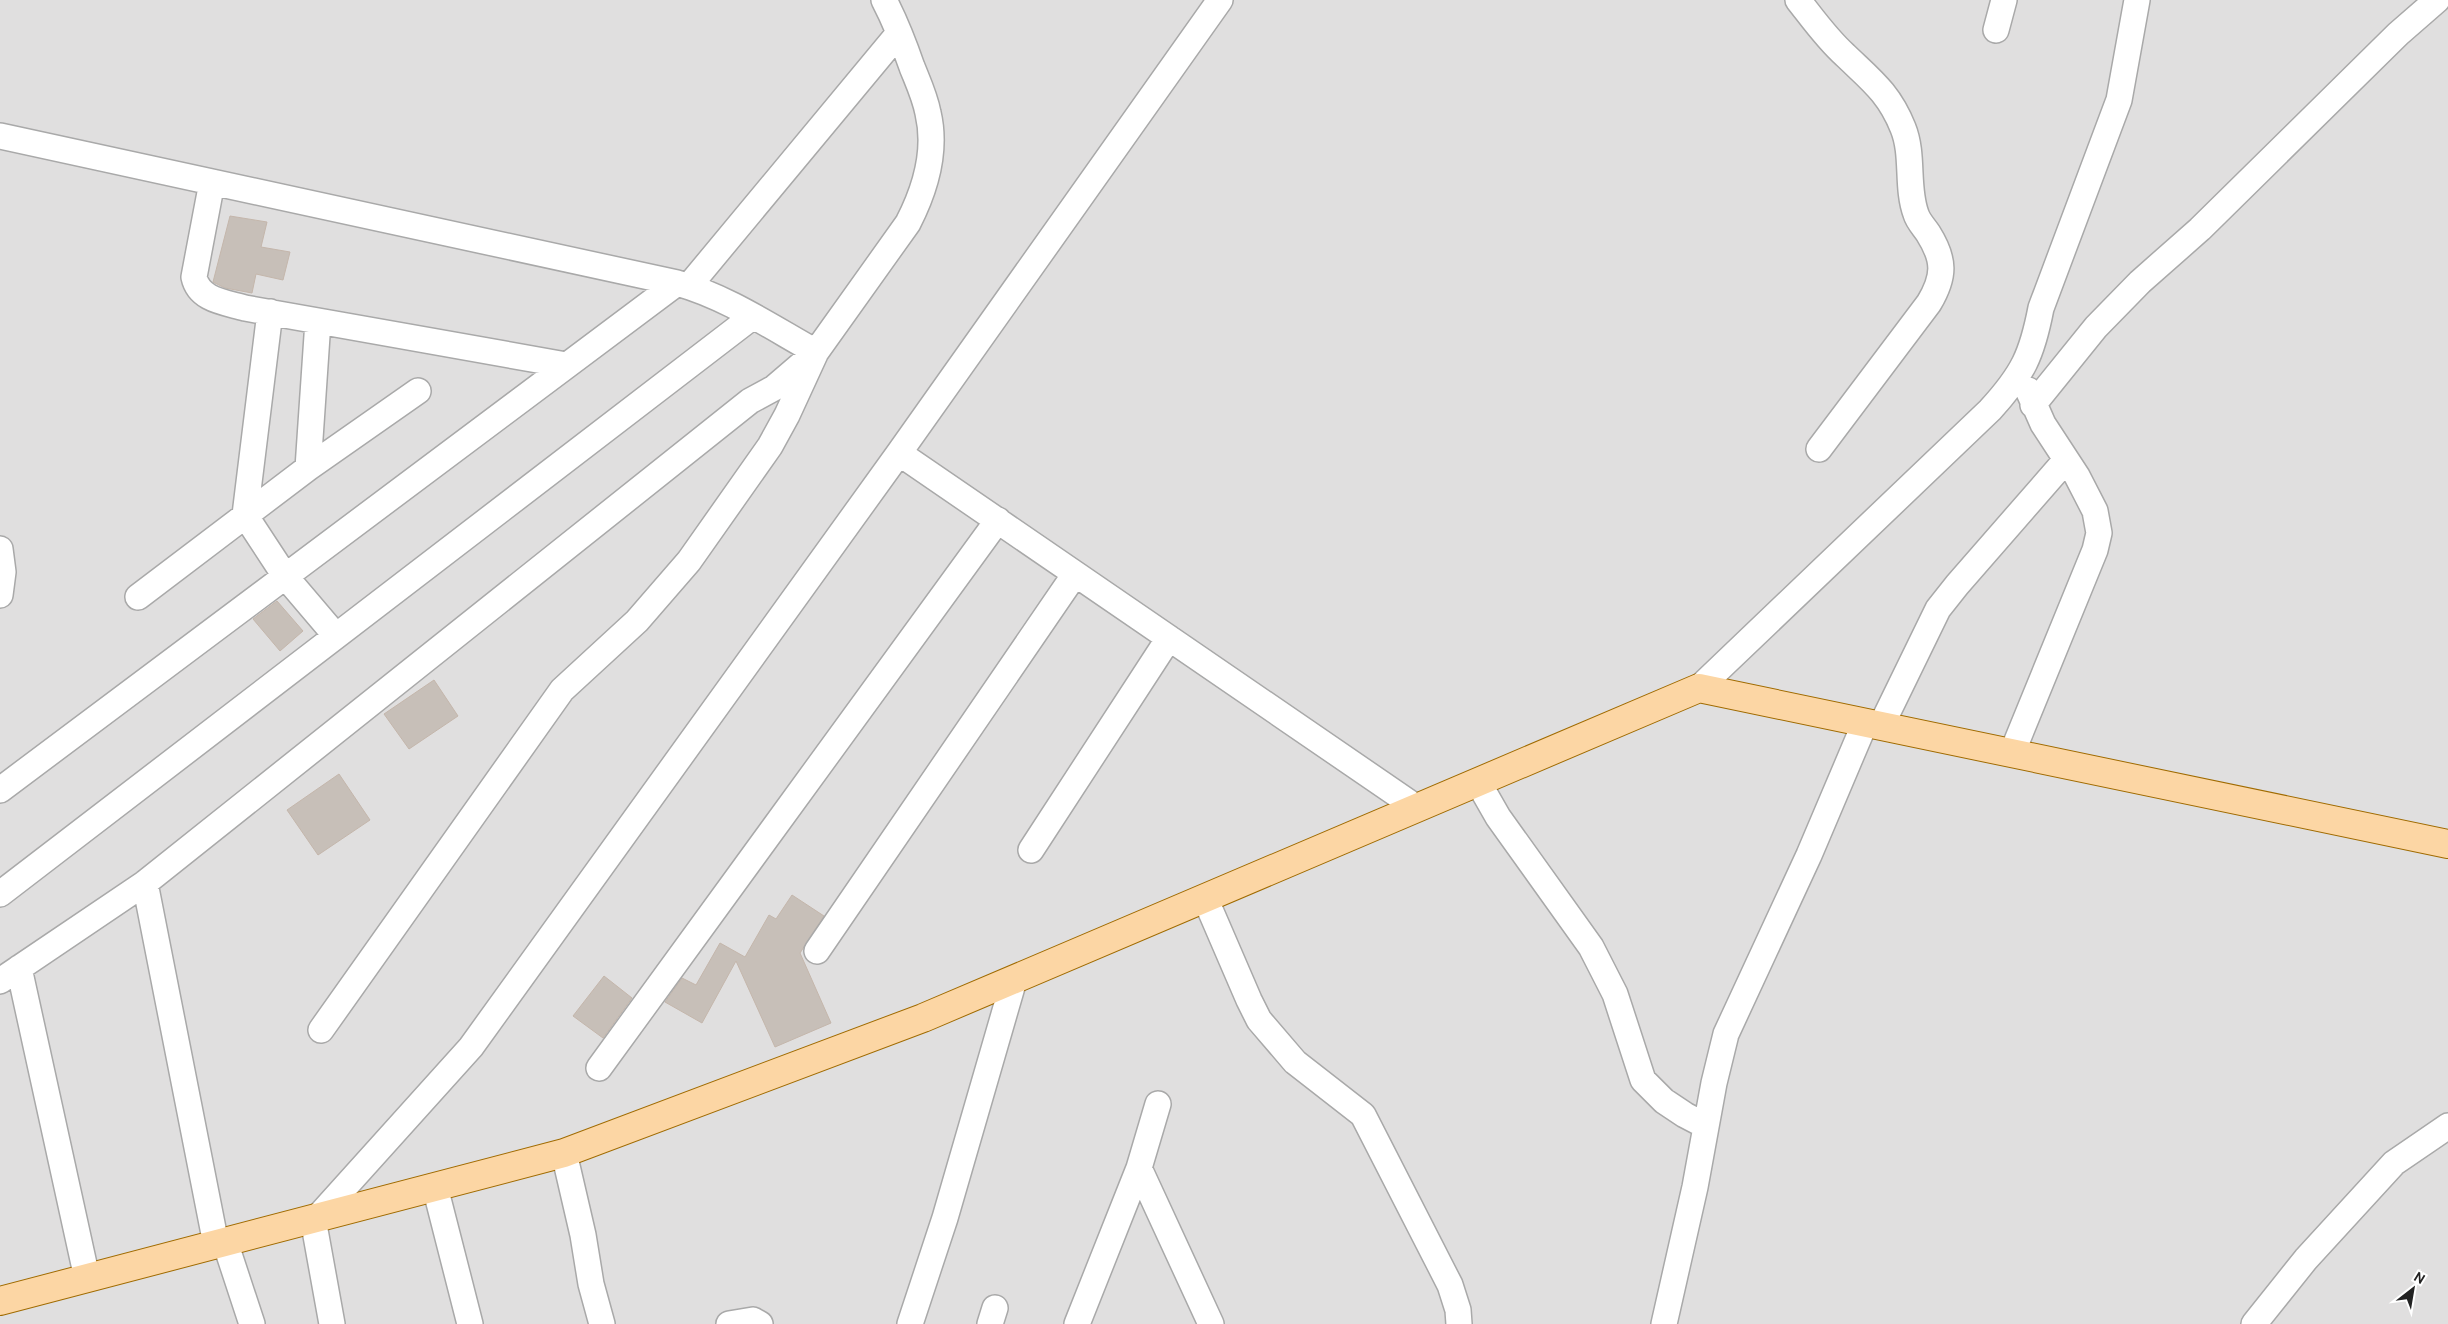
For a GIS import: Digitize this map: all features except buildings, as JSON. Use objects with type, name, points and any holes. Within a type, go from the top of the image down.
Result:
[{"type":"main road","points":[[0,1301],[564,1153],[923,1018],[1699,688],[2448,844]]},
{"type":"street","points":[[321,1030],[562,690],[637,621],[689,560],[770,446],[787,415],[816,352],[908,223],[920,200],[928,174],[930,148],[929,115],[899,33],[884,0]]},
{"type":"street","points":[[332,1324],[315,1219],[471,1047],[899,453],[1220,0]]},
{"type":"street","points":[[1798,0],[1816,10],[1845,56],[1878,85],[1892,102],[1904,130],[1911,200],[1917,217],[1936,247],[1942,267],[1936,291],[1929,303],[1819,449]]},
{"type":"street","points":[[1996,30],[2004,0]]},
{"type":"street","points":[[1699,688],[1990,410],[2012,385],[2023,368],[2034,344],[2041,308],[2119,100],[2138,0]]},
{"type":"street","points":[[2033,405],[2096,327],[2140,282],[2200,229],[2398,34],[2437,0]]},
{"type":"street","points":[[0,790],[566,365],[683,284],[899,33]]},
{"type":"street","points":[[0,136],[683,284],[726,302],[816,352]]},
{"type":"street","points":[[212,182],[194,277],[197,289],[203,294],[222,302],[270,312],[566,365]]},
{"type":"street","points":[[270,312],[246,515],[285,576],[336,636]]},
{"type":"street","points":[[0,894],[752,317]]},
{"type":"street","points":[[308,468],[318,321]]},
{"type":"street","points":[[87,1278],[9,974],[145,883],[742,407],[774,388],[816,352]]},
{"type":"street","points":[[2012,753],[2094,550],[2099,533],[2098,522],[2088,496],[2033,405],[2023,368]]},
{"type":"street","points":[[138,597],[308,468],[418,391]]},
{"type":"street","points":[[899,453],[1417,808]]},
{"type":"street","points":[[1664,1324],[1695,1187],[1726,1034],[1809,855],[1873,724],[1938,609],[1956,585],[2066,460]]},
{"type":"street","points":[[599,1068],[998,520]]},
{"type":"street","points":[[0,549],[3,572],[0,595]]},
{"type":"street","points":[[817,951],[1075,574]]},
{"type":"street","points":[[1031,850],[1169,638]]},
{"type":"street","points":[[1478,782],[1498,817],[1592,947],[1615,994],[1643,1080],[1664,1101],[1706,1126]]},
{"type":"street","points":[[145,883],[221,1243],[252,1324]]},
{"type":"street","points":[[1205,898],[1249,1000],[1260,1020],[1295,1062],[1363,1115],[1450,1285],[1458,1310],[1459,1324]]},
{"type":"street","points":[[910,1324],[945,1218],[1014,980]]},
{"type":"street","points":[[1077,1324],[1139,1168],[1158,1104]]},
{"type":"street","points":[[2254,1324],[2306,1259],[2394,1163],[2448,1126]]},
{"type":"street","points":[[564,1153],[583,1235],[591,1284],[602,1324]]},
{"type":"street","points":[[1139,1168],[1211,1324]]},
{"type":"street","points":[[435,1187],[470,1324]]},
{"type":"street","points":[[729,1324],[754,1320],[760,1324]]},
{"type":"shaded area","points":[[0,0],[2448,0],[2448,1324],[0,1324]]}]
